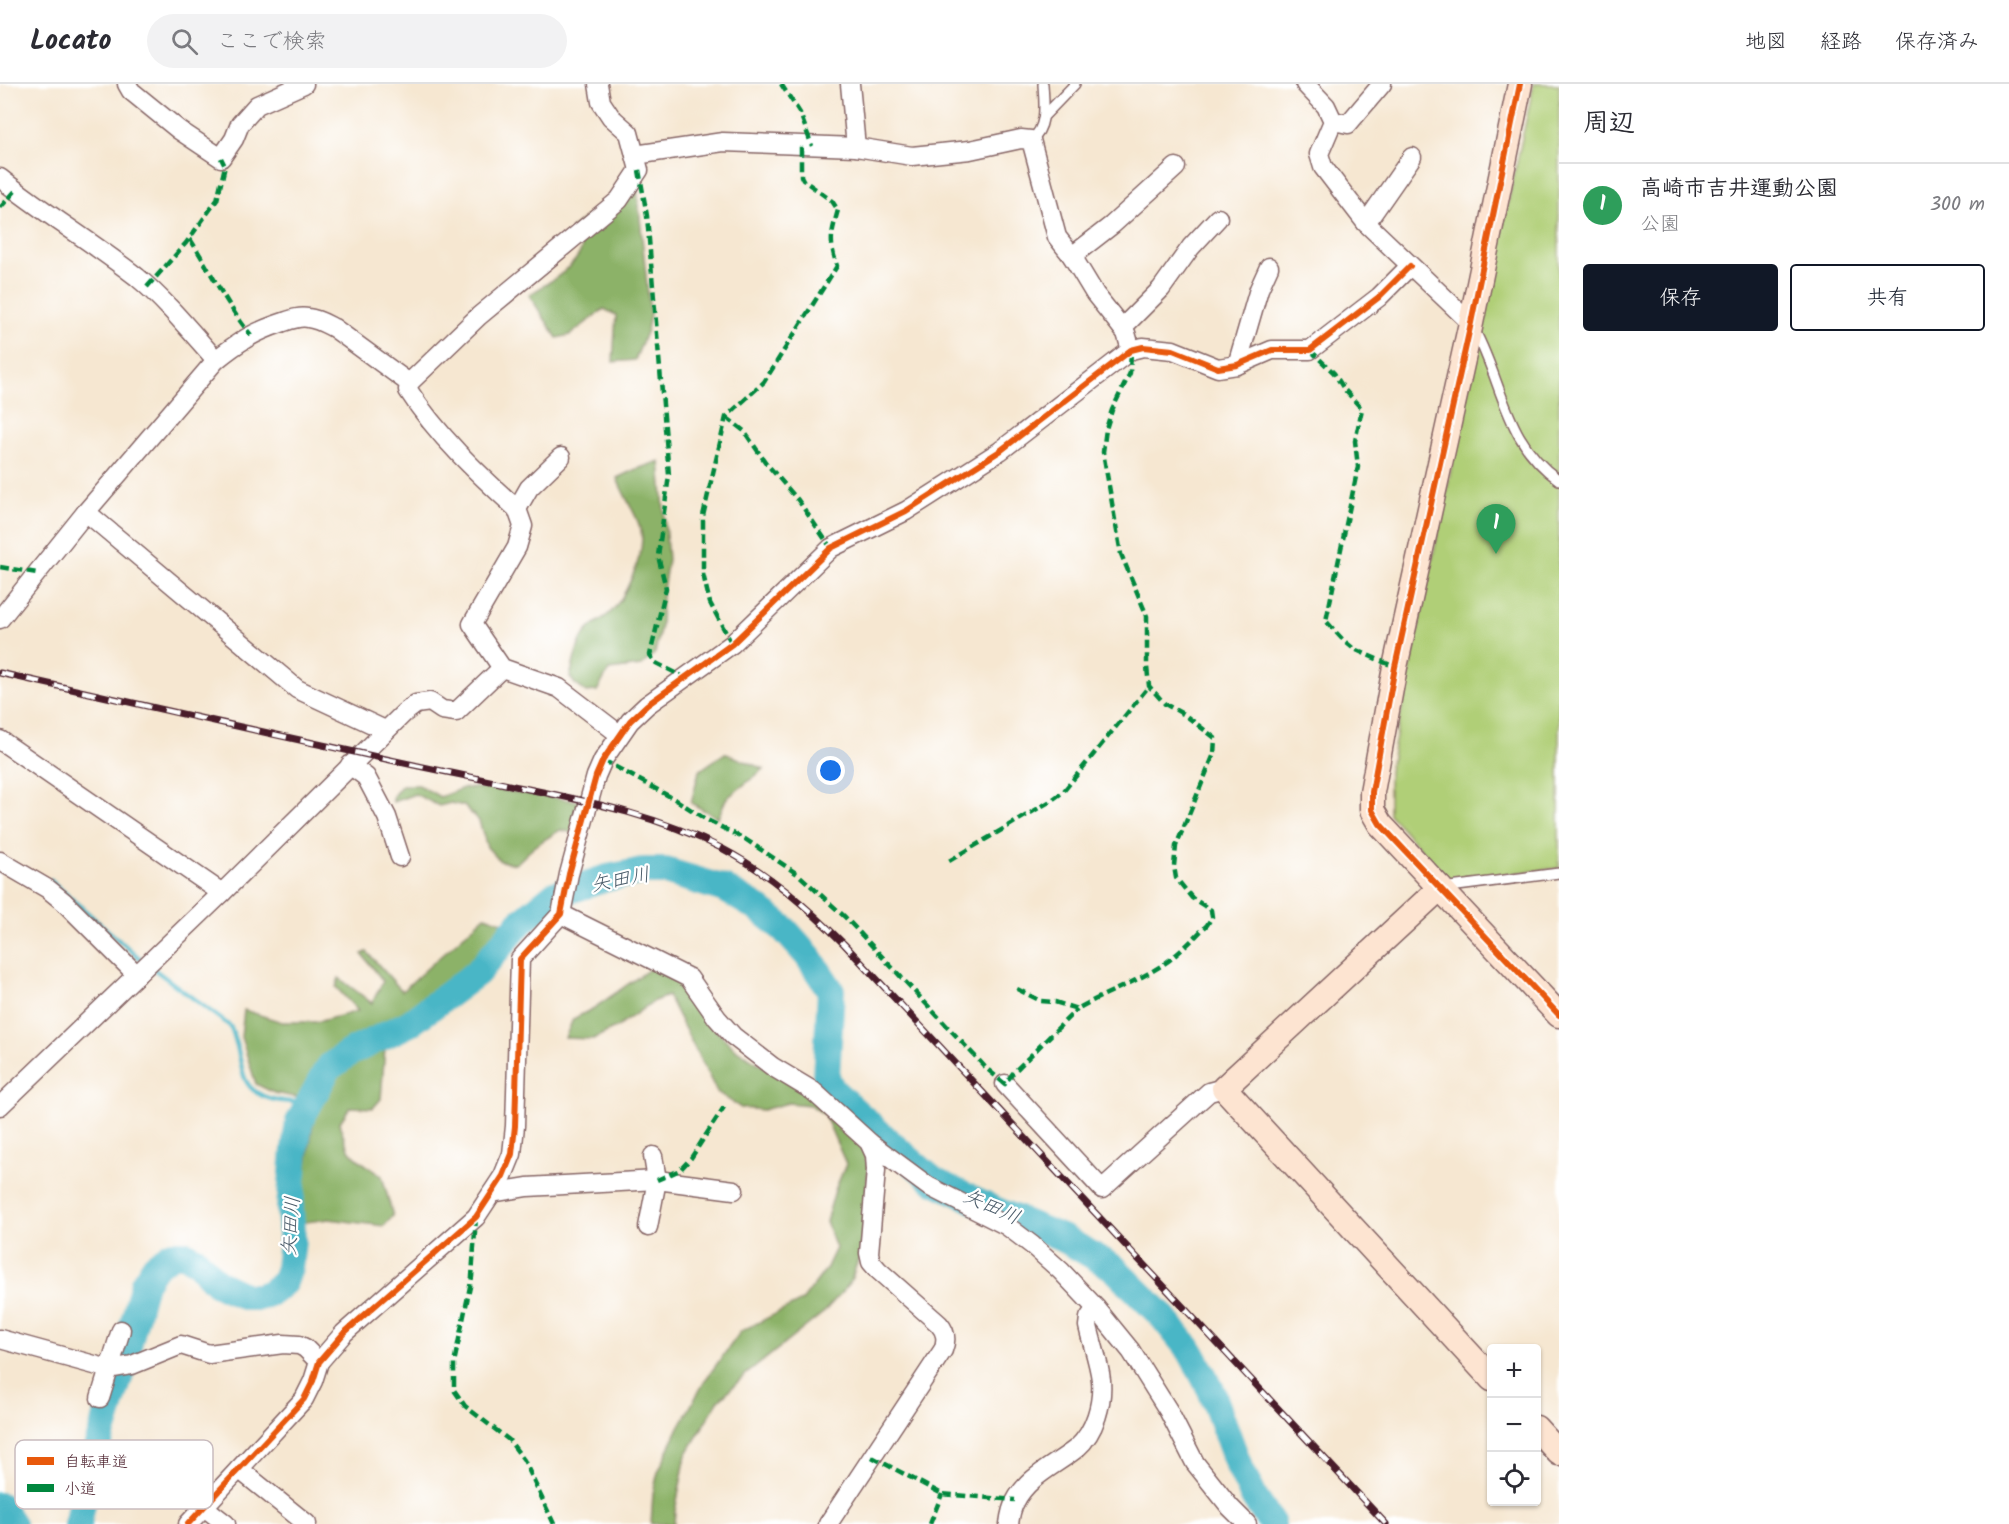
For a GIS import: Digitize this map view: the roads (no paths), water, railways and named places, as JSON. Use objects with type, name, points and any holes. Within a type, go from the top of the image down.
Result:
[{"type":"street","points":[[127,84],[131,91],[179,130],[221,158],[240,124],[257,105],[304,84]]},
{"type":"street","points":[[598,84],[602,102],[612,117],[629,133],[639,170],[619,200],[479,316],[409,383],[408,390],[423,413],[482,478],[517,509],[523,526],[517,547],[472,624],[502,668],[558,688],[619,734]]},
{"type":"street","points":[[850,84],[856,147]]},
{"type":"street","points":[[1305,84],[1326,106],[1333,121],[1319,154],[1323,167],[1366,223],[1471,323]]},
{"type":"street","points":[[1333,121],[1348,124],[1382,84]]},
{"type":"street","points":[[1520,84],[1471,323],[1395,667],[1372,792],[1372,810],[1380,824],[1559,1015]]},
{"type":"street","points":[[635,154],[723,142],[856,147],[912,156],[1031,140],[1057,237],[1072,256],[1095,294],[1126,333],[1131,350]]},
{"type":"street","points":[[1366,223],[1412,157]]},
{"type":"street","points":[[1072,256],[1112,225],[1176,167]]},
{"type":"street","points":[[0,177],[33,205],[137,278],[161,300],[216,360]]},
{"type":"street","points":[[1122,328],[1161,289],[1191,247],[1218,218]]},
{"type":"street","points":[[213,1497],[304,1399],[314,1381],[319,1362],[344,1333],[476,1217],[503,1176],[512,1154],[515,1126],[520,959],[562,911],[569,874],[596,776],[619,734],[647,705],[732,644],[831,548],[906,511],[1000,451],[1131,350],[1143,347],[1173,350],[1218,368],[1236,365],[1272,350],[1310,350],[1379,297],[1410,266]]},
{"type":"street","points":[[1236,365],[1259,289],[1269,267]]},
{"type":"street","points":[[0,619],[86,512],[216,360],[256,332],[295,318],[308,317],[322,321],[409,383]]},
{"type":"street","points":[[517,509],[529,488],[561,457]]},
{"type":"street","points":[[86,512],[297,689],[385,730]]},
{"type":"street","points":[[0,1106],[222,893],[404,713],[416,704],[430,702],[442,710],[456,712],[502,668]]},
{"type":"street","points":[[0,740],[222,893]]},
{"type":"street","points":[[350,765],[366,777],[387,817],[400,857]]},
{"type":"street","points":[[0,861],[48,889],[64,902],[137,975]]},
{"type":"street","points":[[1005,1084],[1102,1189],[1209,1092],[1224,1089],[1440,888]]},
{"type":"street","points":[[562,911],[689,978],[717,1018],[733,1036],[773,1067],[813,1091],[869,1142],[928,1186],[1007,1226],[1032,1245],[1061,1271],[1096,1308],[1131,1351],[1168,1410],[1195,1463],[1230,1507],[1247,1524]]},
{"type":"street","points":[[1224,1089],[1487,1375]]},
{"type":"street","points":[[828,1524],[943,1350],[946,1341],[939,1324],[871,1262],[869,1253],[876,1170],[875,1155],[869,1142]]},
{"type":"street","points":[[648,1227],[657,1180],[653,1156]]},
{"type":"street","points":[[492,1193],[527,1186],[657,1180],[734,1190]]},
{"type":"street","points":[[1009,1524],[1015,1500],[1042,1472],[1078,1447],[1097,1416],[1101,1380],[1088,1326],[1089,1318],[1096,1308]]},
{"type":"street","points":[[100,1398],[111,1369],[121,1330]]},
{"type":"street","points":[[0,1339],[111,1369],[132,1365],[181,1345],[209,1353],[283,1344],[299,1345],[319,1362]]},
{"type":"street","points":[[1541,1433],[1559,1453]]},
{"type":"street","points":[[239,1468],[307,1524]]},
{"type":"street","points":[[188,1524],[202,1509]]},
{"type":"street","points":[[207,1509],[226,1524]]},
{"type":"lane","points":[[1043,84],[1045,115]]},
{"type":"lane","points":[[1031,140],[1037,135],[1045,115],[1075,84]]},
{"type":"lane","points":[[1471,323],[1486,352],[1515,432],[1527,451],[1545,470],[1559,480]]},
{"type":"lane","points":[[1440,888],[1559,873]]},
{"type":"waterway","name":"矢田川","points":[[100,1440],[123,1365],[144,1283],[155,1266],[172,1254],[184,1254],[196,1260],[217,1283],[246,1297],[259,1297],[272,1292],[284,1282],[289,1268],[292,1240],[290,1208],[299,1122],[328,1068],[349,1053],[410,1023],[477,973],[520,923],[554,895],[607,878],[644,871],[665,871],[725,889],[759,909],[784,929],[808,956],[831,991],[826,1077],[832,1090],[889,1142],[934,1181],[992,1209],[1066,1240],[1114,1268],[1162,1316],[1191,1352],[1211,1390],[1238,1464],[1255,1499],[1272,1524]]},
{"type":"waterway","points":[[51,881],[144,962]]},
{"type":"waterway","points":[[151,967],[230,1026],[237,1044],[244,1076],[254,1091],[271,1099],[309,1102]]},
{"type":"waterway","name":"矢田川","points":[[0,1506],[12,1524]]},
{"type":"waterway","name":"矢田川","points":[[78,1524],[81,1509]]},
{"type":"railway","points":[[0,673],[603,806],[676,828],[740,858],[787,892],[844,944],[1386,1524]]},
{"type":"place","name":"高崎市吉井運動公園","points":[[1496,554]]}]
